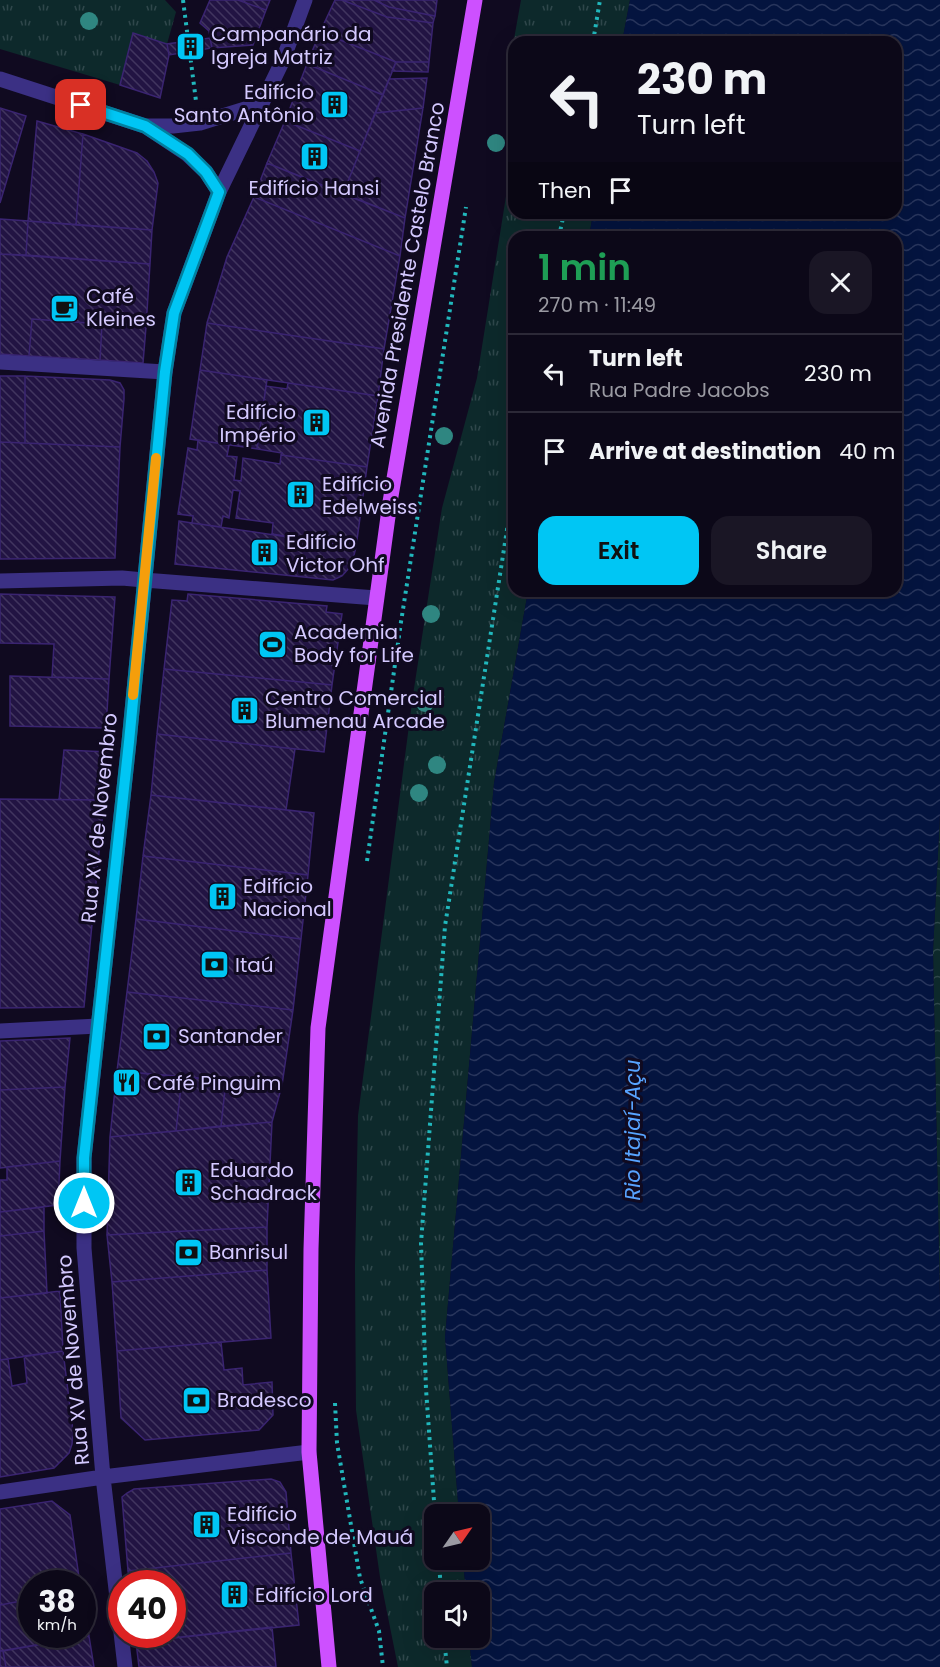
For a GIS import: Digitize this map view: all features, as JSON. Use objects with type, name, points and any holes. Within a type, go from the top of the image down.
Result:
[{"type":"main road","name":"Avenida Presidente Castelo Branco","points":[[328,1667],[309,1452],[311,1249],[318,1028],[390,502],[475,0]]},
{"type":"street","name":"Rua XV de Novembro","points":[[125,1667],[103,1477],[84,1248],[84,1158],[128,753],[165,372],[174,313],[219,192],[283,60],[305,0]]},
{"type":"street","points":[[0,79],[145,126],[188,154],[206,172],[219,192]]},
{"type":"street","points":[[145,126],[200,123],[261,104]]},
{"type":"street","points":[[0,362],[165,372]]},
{"type":"street","points":[[0,581],[122,578],[376,598]]},
{"type":"street","points":[[0,1031],[98,1026]]},
{"type":"street","points":[[0,1492],[309,1452]]},
{"type":"path","points":[[183,0],[193,86]]},
{"type":"path","points":[[594,36],[600,0]]},
{"type":"path","points":[[365,870],[467,199]]},
{"type":"path","points":[[434,1504],[426,1389],[421,1243],[443,949],[508,523]]},
{"type":"path","points":[[334,1396],[337,1443],[360,1578],[379,1631],[383,1667]]},
{"type":"path","points":[[445,1648],[447,1667]]},
{"type":"green space","points":[[0,0],[165,0],[176,12],[167,44],[133,34],[120,85],[0,49]]},
{"type":"green space","points":[[521,0],[630,0],[623,36],[515,36]]},
{"type":"green space","points":[[508,156],[508,219],[592,219],[590,231],[508,231],[508,597],[527,597],[494,783],[445,1337],[458,1504],[424,1504],[424,1570],[464,1570],[465,1582],[424,1582],[424,1648],[470,1648],[472,1667],[398,1667],[380,1577],[356,1410],[355,1266],[358,1116],[413,695],[442,508],[477,378],[507,190]]},
{"type":"green space","points":[[940,814],[940,1305],[933,951]]},
{"type":"water","name":"Rio Itajaí-Açu","points":[[630,0],[940,0],[940,814],[933,951],[940,1305],[940,1667],[472,1667],[470,1648],[490,1648],[490,1582],[465,1582],[464,1570],[490,1570],[490,1504],[458,1504],[445,1337],[494,783],[527,597],[902,597],[902,231],[590,231],[592,219],[902,219],[902,36],[623,36]]},
{"type":"building","points":[[210,0],[238,0],[266,10],[253,45],[212,48],[209,31],[200,23]]},
{"type":"building","points":[[238,0],[270,0],[266,10]]},
{"type":"building","points":[[335,0],[342,0],[387,17],[433,23],[429,62],[396,62],[320,32]]},
{"type":"building","points":[[342,0],[374,0],[389,7],[435,16],[433,23],[387,17]]},
{"type":"building","points":[[374,0],[437,0],[435,16],[389,7]]},
{"type":"building","points":[[320,32],[396,62],[383,95],[307,64]]},
{"type":"building","points":[[133,33],[167,44],[169,55],[160,98],[120,85]]},
{"type":"building","name":"Campanário da Igreja Matriz","points":[[210,38],[212,48],[169,55],[167,44]]},
{"type":"building","points":[[396,62],[429,62],[428,72],[392,71]]},
{"type":"building","name":"Edifício Santo Antônio","points":[[307,64],[383,95],[360,151],[285,121]]},
{"type":"building","points":[[427,78],[423,108],[375,113],[389,79]]},
{"type":"building","points":[[0,108],[26,116],[0,203]]},
{"type":"building","points":[[423,108],[405,218],[343,194],[375,113]]},
{"type":"building","points":[[37,121],[83,134],[76,225],[28,221]]},
{"type":"building","name":"Edifício Hansi","points":[[285,121],[360,151],[343,194],[267,163]]},
{"type":"building","points":[[83,134],[137,153],[147,161],[158,183],[152,230],[76,225]]},
{"type":"building","points":[[267,163],[405,218],[400,256],[254,197]]},
{"type":"building","points":[[254,197],[400,256],[384,349],[207,323],[227,257]]},
{"type":"building","points":[[0,219],[28,221],[26,255],[0,254]]},
{"type":"building","points":[[28,221],[152,230],[150,264],[26,255]]},
{"type":"building","points":[[0,254],[150,264],[146,327],[32,319],[29,356],[0,354]]},
{"type":"building","points":[[32,319],[102,324],[100,360],[29,356]]},
{"type":"building","points":[[207,323],[384,349],[378,396],[200,370]]},
{"type":"building","points":[[102,324],[146,327],[143,363],[100,360]]},
{"type":"building","points":[[200,370],[267,380],[257,449],[190,439]]},
{"type":"building","points":[[0,376],[25,376],[25,443],[0,442]]},
{"type":"building","points":[[25,376],[110,380],[120,383],[124,390],[124,399],[120,447],[25,443]]},
{"type":"building","name":"Edifício Império","points":[[288,383],[378,396],[367,467],[281,455],[282,453],[257,449],[266,386],[287,389]]},
{"type":"building","name":"Edifício Edelweiss","points":[[198,440],[229,445],[227,456],[237,457],[234,480],[241,481],[243,458],[280,464],[281,455],[367,467],[356,547],[272,534],[273,523],[236,518],[240,491],[233,490],[229,518],[223,516],[221,527],[192,523],[193,516],[178,514],[188,448],[197,450]]},
{"type":"building","points":[[0,442],[120,447],[115,558],[0,559]]},
{"type":"building","name":"Edifício Victor Ohf","points":[[179,521],[356,547],[349,568],[342,576],[333,580],[175,564]]},
{"type":"building","points":[[0,594],[115,597],[109,679],[52,677],[54,644],[0,643]]},
{"type":"building","points":[[188,594],[327,606],[326,612],[342,614],[332,685],[164,669],[172,600],[187,601]]},
{"type":"building","name":"Centro Comercial Blumenau Arcade","points":[[164,669],[332,685],[324,752],[157,734]]},
{"type":"building","points":[[10,676],[109,679],[106,728],[10,726]]},
{"type":"building","points":[[157,734],[295,749],[286,810],[151,795]]},
{"type":"building","points":[[64,750],[109,752],[104,800],[59,800]]},
{"type":"building","points":[[151,795],[314,813],[308,875],[143,856]]},
{"type":"building","points":[[0,799],[104,800],[84,1007],[0,1008]]},
{"type":"building","name":"Edifício Nacional","points":[[143,856],[308,875],[301,939],[136,919]]},
{"type":"building","name":"Itaú","points":[[136,919],[301,939],[293,1010],[127,992]]},
{"type":"building","points":[[127,992],[293,1010],[282,1085],[117,1071]]},
{"type":"building","points":[[70,1038],[65,1087],[0,1090],[0,1041]]},
{"type":"building","points":[[117,1071],[182,1077],[176,1131],[110,1137]]},
{"type":"building","points":[[182,1077],[226,1081],[221,1126],[176,1131]]},
{"type":"building","points":[[226,1081],[282,1085],[272,1122],[221,1126]]},
{"type":"building","points":[[65,1087],[60,1161],[0,1168],[0,1090]]},
{"type":"building","name":"Eduardo Schadrack","points":[[272,1122],[267,1227],[107,1235],[110,1137]]},
{"type":"building","points":[[60,1161],[58,1205],[0,1212],[0,1180],[7,1180],[7,1167]]},
{"type":"building","points":[[44,1207],[44,1231],[0,1236],[0,1212]]},
{"type":"building","name":"Banrisul","points":[[267,1227],[267,1270],[112,1282],[107,1235]]},
{"type":"building","points":[[44,1231],[47,1293],[0,1298],[0,1236]]},
{"type":"building","points":[[267,1270],[271,1338],[117,1351],[112,1282]]},
{"type":"building","points":[[60,1291],[63,1351],[0,1360],[0,1298]]},
{"type":"building","name":"Bradesco","points":[[221,1342],[224,1370],[242,1368],[243,1385],[272,1382],[273,1415],[259,1430],[145,1440],[121,1418],[117,1351]]},
{"type":"building","points":[[63,1351],[73,1431],[69,1453],[54,1468],[0,1477],[0,1360],[8,1359],[12,1386],[27,1383],[24,1356]]},
{"type":"building","name":"Edifício Visconde de Mauá","points":[[271,1479],[280,1482],[286,1492],[291,1553],[128,1570],[122,1497],[134,1489]]},
{"type":"building","points":[[52,1501],[70,1515],[78,1570],[18,1570],[18,1602],[0,1605],[0,1509]]},
{"type":"building","name":"Edifício Lord","points":[[291,1553],[299,1625],[186,1637],[186,1570],[137,1570]]},
{"type":"building","points":[[18,1602],[18,1648],[0,1651],[0,1605]]},
{"type":"building","points":[[272,1627],[276,1667],[139,1667],[137,1648],[186,1648],[186,1636]]},
{"type":"building","points":[[20,1648],[91,1648],[94,1667],[6,1667],[3,1651]]},
{"type":"building","points":[[0,1651],[3,1651],[6,1667],[0,1667]]},
{"type":"slow traffic","points":[[133,695],[156,458]]},
{"type":"place","name":"Campanário da Igreja Matriz","points":[[190,46]]},
{"type":"place","name":"Edifício Santo Antônio","points":[[335,104]]},
{"type":"place","name":"Edifício Hansi","points":[[314,157]]},
{"type":"place","name":"Café Kleines","points":[[65,308]]},
{"type":"place","name":"Edifício Império","points":[[317,423]]},
{"type":"place","name":"Edifício Edelweiss","points":[[301,495]]},
{"type":"place","name":"Edifício Victor Ohf","points":[[265,553]]},
{"type":"place","name":"Academia Body for Life","points":[[273,644]]},
{"type":"place","name":"Centro Comercial Blumenau Arcade","points":[[244,710]]},
{"type":"place","name":"Edifício Nacional","points":[[222,897]]},
{"type":"place","name":"Itaú","points":[[214,965]]},
{"type":"place","name":"Santander","points":[[157,1036]]},
{"type":"place","name":"Café Pinguim","points":[[126,1083]]},
{"type":"place","name":"Eduardo Schadrack","points":[[189,1182]]},
{"type":"place","name":"Banrisul","points":[[188,1252]]},
{"type":"place","name":"Bradesco","points":[[196,1400]]},
{"type":"place","name":"Edifício Visconde de Mauá","points":[[206,1525]]},
{"type":"place","name":"Edifício Lord","points":[[234,1595]]},
{"type":"route","points":[[81,105],[145,126],[170,141],[188,154],[206,172],[219,192],[174,313],[165,372],[129,742],[84,1158],[84,1203]]}]
